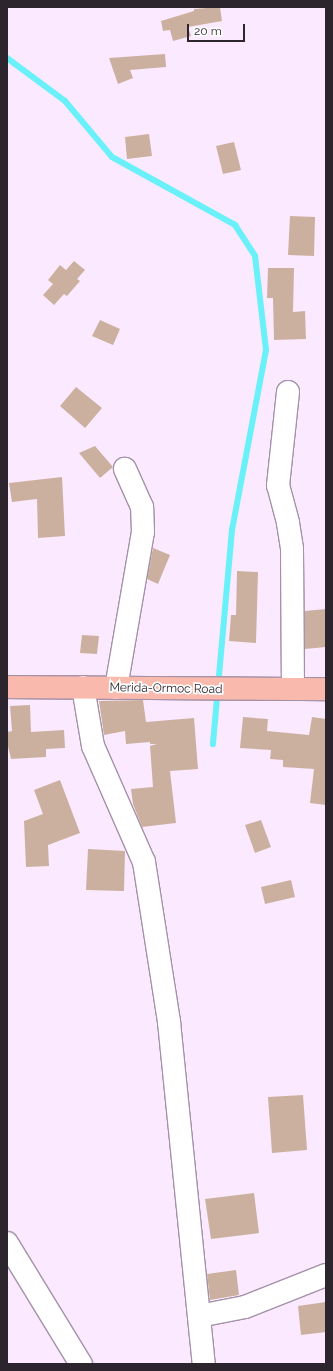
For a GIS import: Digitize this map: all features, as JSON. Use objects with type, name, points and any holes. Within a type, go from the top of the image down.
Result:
[{"type":"highway","name":"Merida-Ormoc Road","points":[[7,687],[242,690],[326,689]]},
{"type":"street","points":[[288,392],[278,485],[288,523],[292,549],[293,689]]},
{"type":"street","points":[[116,688],[143,532],[142,507],[125,469]]},
{"type":"street","points":[[84,687],[93,746],[144,862],[169,1022],[204,1364]]},
{"type":"street","points":[[7,1243],[81,1364]]},
{"type":"street","points":[[200,1316],[245,1307],[326,1274]]},
{"type":"building","points":[[220,7],[222,21],[188,27],[191,36],[173,41],[170,30],[163,31],[161,21],[194,11],[194,9]]},
{"type":"building","points":[[165,54],[166,67],[130,70],[133,78],[118,84],[109,58]]},
{"type":"building","points":[[149,134],[152,156],[127,159],[125,137]]},
{"type":"building","points":[[234,142],[241,170],[223,174],[216,146]]},
{"type":"building","points":[[290,216],[315,217],[314,256],[288,255]]},
{"type":"building","points":[[74,261],[85,270],[77,279],[80,281],[67,296],[64,294],[54,305],[43,295],[53,284],[48,280],[60,265],[66,270]]},
{"type":"building","points":[[268,268],[294,268],[293,312],[305,311],[306,339],[274,340],[273,298],[267,298]]},
{"type":"building","points":[[100,320],[120,329],[113,345],[92,336]]},
{"type":"building","points":[[76,387],[102,408],[85,428],[60,406]]},
{"type":"building","points":[[95,446],[113,467],[100,478],[79,453]]},
{"type":"building","points":[[62,477],[65,536],[38,538],[37,499],[12,502],[9,483]]},
{"type":"building","points":[[153,548],[170,555],[158,584],[147,579]]},
{"type":"building","points":[[237,571],[258,572],[256,643],[229,641],[231,615],[236,615]]},
{"type":"building","points":[[326,609],[326,647],[305,649],[305,611]]},
{"type":"building","points":[[82,635],[99,636],[97,654],[80,653]]},
{"type":"building","points":[[143,700],[146,722],[194,718],[198,769],[170,771],[176,823],[142,827],[133,804],[131,789],[153,787],[150,746],[157,744],[150,744],[150,742],[126,744],[125,731],[104,735],[99,701]]},
{"type":"building","points":[[30,705],[31,732],[64,730],[65,748],[46,749],[46,757],[11,759],[7,742],[7,732],[12,731],[10,706]]},
{"type":"building","points":[[243,717],[268,719],[267,731],[309,735],[312,717],[326,719],[326,805],[310,803],[314,769],[283,767],[283,760],[270,759],[271,750],[240,748]]},
{"type":"building","points":[[60,780],[80,833],[48,845],[49,866],[26,867],[24,821],[43,814],[34,790]]},
{"type":"building","points":[[261,820],[271,847],[255,853],[245,825]]},
{"type":"building","points":[[88,849],[125,851],[124,891],[86,890]]},
{"type":"building","points":[[291,880],[295,897],[265,904],[261,887]]},
{"type":"building","points":[[303,1095],[307,1150],[272,1153],[268,1097]]},
{"type":"building","points":[[254,1193],[259,1233],[211,1239],[205,1199]]},
{"type":"building","points":[[236,1270],[239,1295],[210,1300],[207,1274]]},
{"type":"building","points":[[326,1302],[326,1332],[301,1335],[298,1306]]},
{"type":"waterway","points":[[7,58],[65,101],[112,157],[235,225],[255,256],[266,350],[232,530],[213,744]]}]
